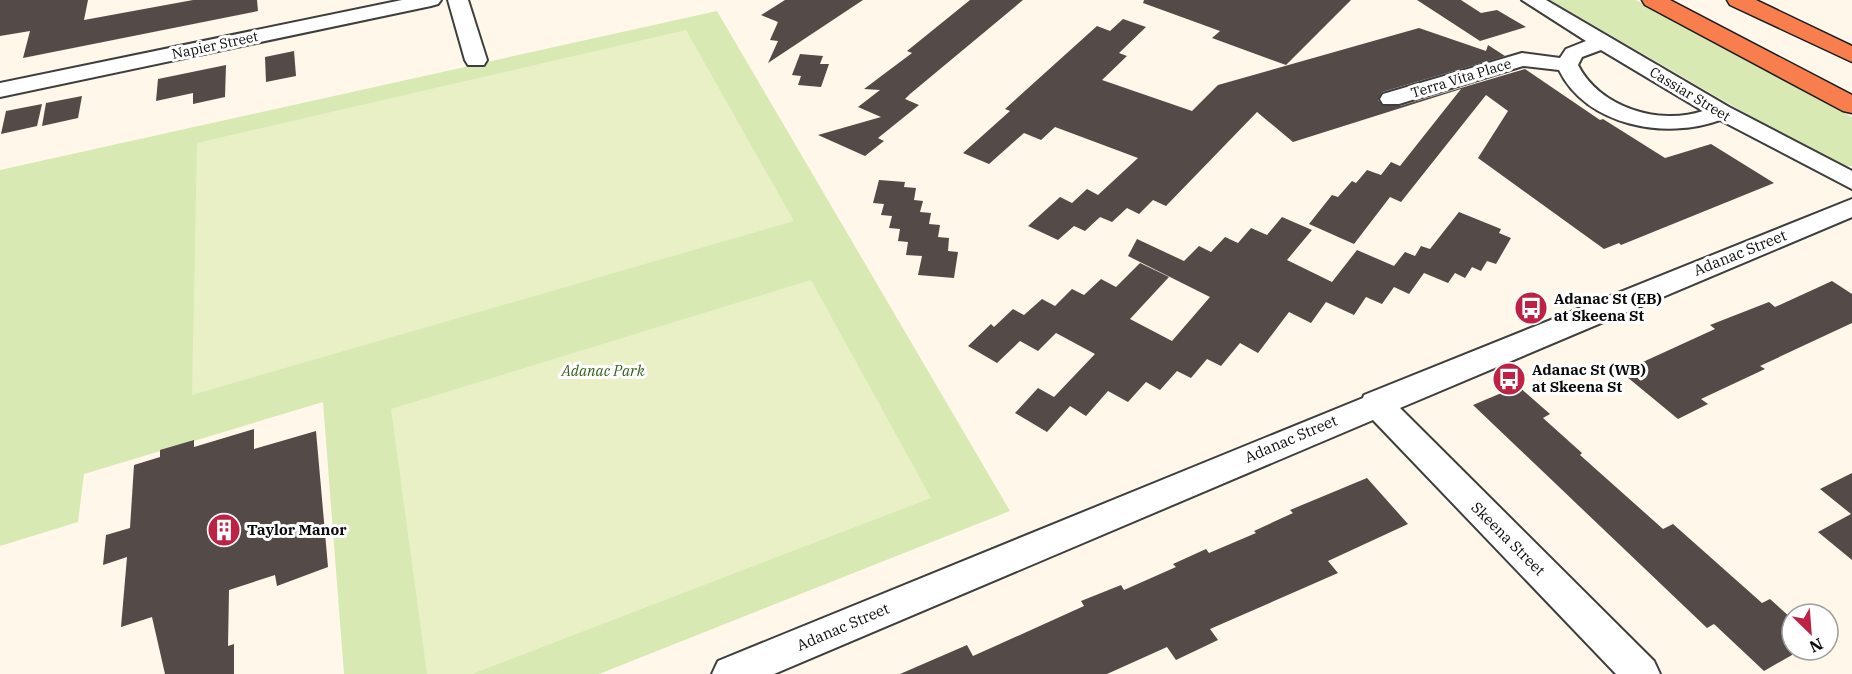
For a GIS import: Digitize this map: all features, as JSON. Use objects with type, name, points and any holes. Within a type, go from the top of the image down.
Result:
[{"type":"highway","points":[[1653,0],[1852,105]]},
{"type":"highway","points":[[1698,0],[1852,80]]},
{"type":"highway","points":[[1738,0],[1852,55]]},
{"type":"highway","points":[[1771,0],[1852,37]]},
{"type":"street","name":"Napier Street","points":[[0,90],[431,0]]},
{"type":"street","points":[[458,0],[476,60]]},
{"type":"street","name":"Cassiar Street","points":[[1532,0],[1721,112],[1852,181]]},
{"type":"street","points":[[1603,42],[1573,53],[1567,65],[1572,80],[1588,95],[1610,107],[1664,122],[1689,122],[1721,112]]},
{"type":"street","name":"Terra Vita Place","points":[[1391,99],[1522,59],[1567,65]]},
{"type":"street","name":"Adanac Street","points":[[731,674],[1375,403],[1852,207]]},
{"type":"street","name":"Skeena Street","points":[[1375,403],[1641,674]]},
{"type":"green space","points":[[1550,0],[1635,0],[1852,117],[1852,166],[1843,166],[1776,131]]},
{"type":"green space","name":"Adanac Park","points":[[717,11],[1010,511],[599,674],[344,674],[323,402],[84,474],[78,522],[0,546],[0,170]]},
{"type":"green space","points":[[686,30],[794,221],[192,395],[197,143]]},
{"type":"green space","points":[[811,280],[931,498],[472,674],[427,674],[391,409]]},
{"type":"building","points":[[0,0],[88,0],[84,20],[193,0],[257,0],[258,11],[23,58],[30,31],[0,36]]},
{"type":"building","points":[[785,0],[863,0],[768,63],[778,41],[770,40],[778,22],[761,15]]},
{"type":"building","points":[[970,0],[1023,0],[910,94],[905,99],[919,105],[878,138],[884,141],[865,156],[818,135],[881,117],[858,107],[880,90],[864,89],[912,53],[907,51]]},
{"type":"building","points":[[1144,0],[1351,0],[1286,65],[1212,38],[1220,31],[1143,3]]},
{"type":"building","points":[[1417,0],[1461,0],[1481,13],[1497,10],[1526,27],[1480,41]]},
{"type":"building","points":[[1123,19],[1146,27],[1119,53],[1127,56],[1102,80],[1192,111],[1218,85],[1419,28],[1486,51],[1488,45],[1505,56],[1382,92],[1378,100],[1383,106],[1400,106],[1525,69],[1600,120],[1603,119],[1665,158],[1711,144],[1774,183],[1621,245],[1619,243],[1604,249],[1478,158],[1508,111],[1486,95],[1401,202],[1390,197],[1354,244],[1309,224],[1332,195],[1338,197],[1352,181],[1356,183],[1367,170],[1381,175],[1391,162],[1400,166],[1461,89],[1293,142],[1257,112],[1166,206],[1153,200],[1139,214],[1127,208],[1112,222],[1100,217],[1085,231],[1074,226],[1058,240],[1028,226],[1060,197],[1072,203],[1087,189],[1098,195],[1138,158],[1055,127],[1041,140],[1024,133],[989,164],[963,153],[1010,111],[1005,109],[1097,26],[1110,31]]},
{"type":"building","points":[[294,51],[296,76],[266,82],[265,57]]},
{"type":"building","points":[[800,54],[823,56],[820,64],[829,64],[821,87],[798,85],[801,76],[792,75]]},
{"type":"building","points":[[226,65],[225,97],[193,104],[193,93],[156,101],[158,79]]},
{"type":"building","points":[[82,96],[78,118],[42,126],[46,103]]},
{"type":"building","points":[[42,104],[37,126],[1,134],[6,111]]},
{"type":"building","points":[[879,180],[905,182],[904,187],[916,188],[914,200],[923,201],[920,212],[931,213],[929,224],[940,225],[938,237],[949,238],[948,251],[958,252],[954,278],[918,275],[922,256],[906,255],[908,242],[898,241],[900,229],[889,228],[892,216],[881,215],[884,204],[873,203]]},
{"type":"building","points":[[1459,212],[1501,229],[1499,233],[1511,238],[1496,264],[1487,261],[1481,271],[1472,267],[1465,278],[1455,273],[1448,283],[1424,273],[1409,294],[1394,287],[1382,304],[1366,297],[1354,315],[1326,302],[1311,323],[1289,312],[1258,353],[1240,343],[1221,366],[1207,359],[1191,378],[1177,371],[1160,390],[1146,382],[1128,402],[1108,391],[1086,416],[1070,406],[1047,432],[1015,413],[1038,388],[1054,397],[1095,354],[1056,333],[1038,351],[1020,341],[997,363],[968,346],[991,324],[994,327],[1013,309],[1024,315],[1042,299],[1055,306],[1072,289],[1084,295],[1101,279],[1116,287],[1140,263],[1169,277],[1130,319],[1172,341],[1210,297],[1128,256],[1137,239],[1184,261],[1199,246],[1211,252],[1225,237],[1238,243],[1251,228],[1267,235],[1282,217],[1312,230],[1287,260],[1332,282],[1357,250],[1394,266],[1405,252],[1415,256],[1421,246],[1430,249]]},
{"type":"building","points":[[1832,281],[1852,294],[1852,323],[1760,366],[1765,369],[1701,399],[1708,404],[1678,419],[1621,372],[1715,329],[1710,325],[1769,302],[1775,307]]},
{"type":"building","points":[[1518,386],[1550,414],[1543,418],[1582,453],[1580,455],[1663,529],[1673,524],[1762,603],[1770,599],[1780,608],[1780,662],[1764,671],[1714,624],[1707,628],[1473,405]]},
{"type":"building","name":"Taylor Manor","points":[[254,429],[254,449],[316,431],[328,567],[277,586],[275,575],[229,590],[228,646],[234,644],[234,674],[165,674],[152,617],[121,627],[127,557],[103,565],[106,535],[130,528],[134,465],[160,457],[160,450],[194,440],[194,447]]},
{"type":"building","points":[[1852,473],[1852,560],[1818,532],[1851,514],[1820,489]]},
{"type":"building","points":[[1367,478],[1408,524],[1328,561],[1338,573],[1210,629],[1218,640],[1176,660],[1167,647],[1107,674],[900,674],[967,645],[973,656],[1084,606],[1081,601],[1121,585],[1124,590],[1176,567],[1173,564],[1206,549],[1209,553],[1256,533],[1254,531],[1293,513],[1290,510]]},
{"type":"place","name":"Adanac St (EB) at Skeena St","points":[[1531,308]]},
{"type":"place","name":"Adanac St (WB) at Skeena St","points":[[1509,379]]},
{"type":"place","name":"Taylor Manor","points":[[224,530]]}]
